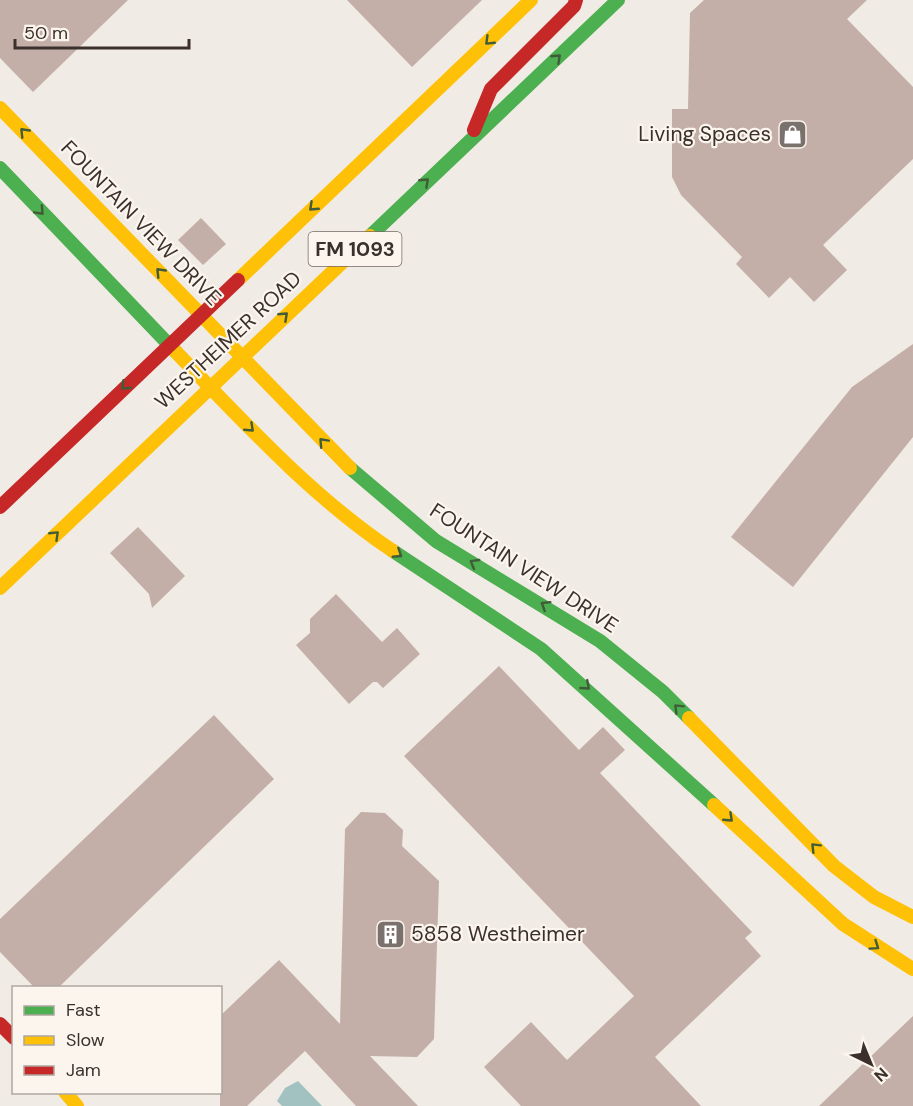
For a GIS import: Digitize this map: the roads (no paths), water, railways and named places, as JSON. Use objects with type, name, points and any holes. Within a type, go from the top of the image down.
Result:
[{"type":"main road","name":"WESTHEIMER ROAD","points":[[0,507],[531,0]]},
{"type":"main road","points":[[469,141],[490,89],[574,6],[576,0]]},
{"type":"main road","name":"WESTHEIMER ROAD","points":[[0,588],[208,387],[469,141],[607,5],[618,0]]},
{"type":"main road","name":"FOUNTAIN VIEW DRIVE","points":[[0,108],[336,456],[436,541],[565,617],[600,641],[663,692],[834,866],[874,897],[913,917]]},
{"type":"main road","points":[[0,168],[208,387],[355,526],[503,625],[547,641],[584,685],[843,924],[913,969]]},
{"type":"main road","points":[[503,625],[525,593]]},
{"type":"main road","points":[[547,641],[565,617]]},
{"type":"main road","points":[[809,893],[834,866]]},
{"type":"main road","points":[[0,1024],[12,1036]]},
{"type":"main road","points":[[67,1094],[77,1106]]},
{"type":"water","points":[[298,1081],[322,1106],[282,1106],[277,1101],[285,1088]]},
{"type":"place","name":"Living Spaces","points":[[792,134]]},
{"type":"place","name":"5858 Westheimer","points":[[390,934]]}]
